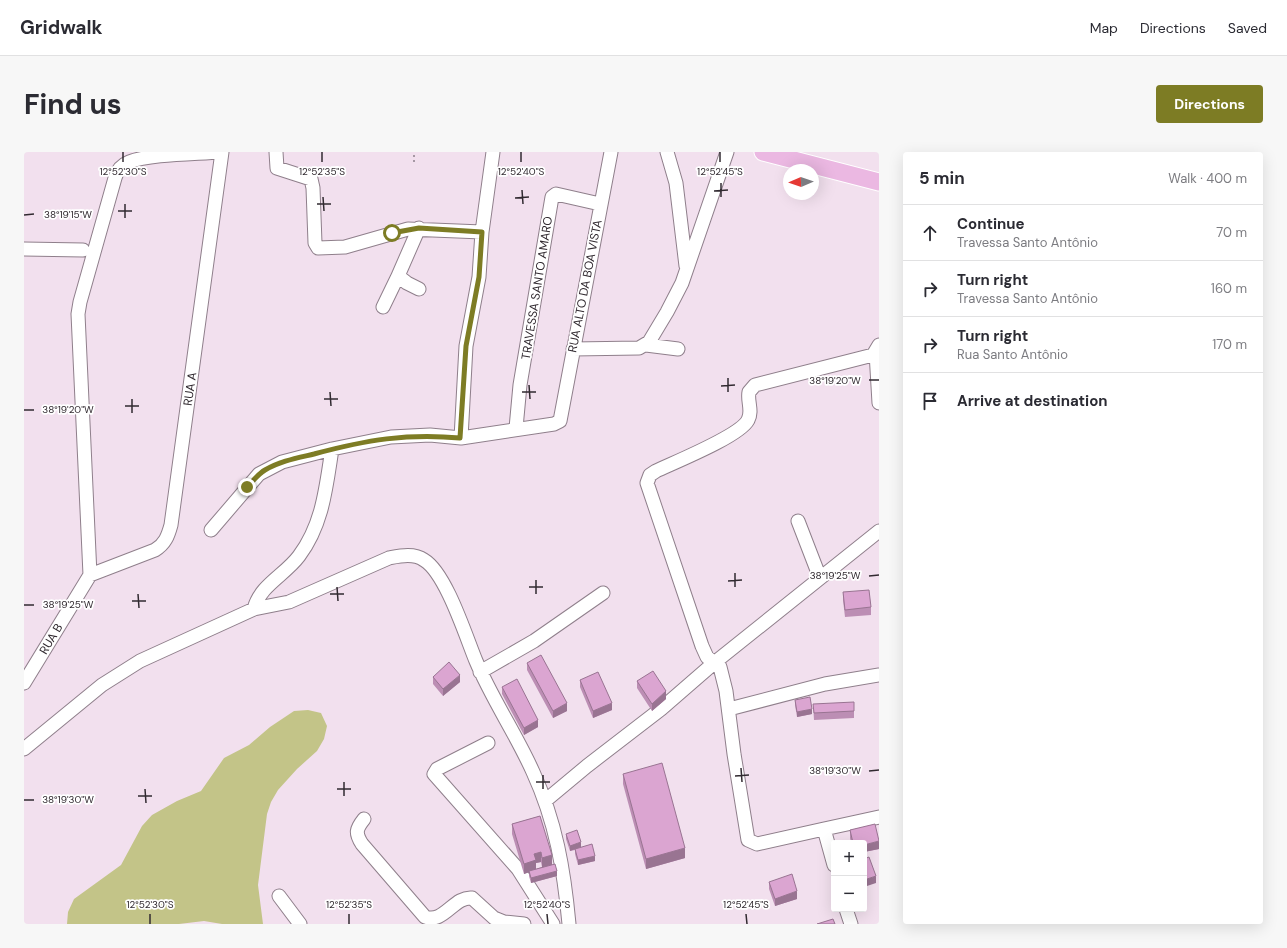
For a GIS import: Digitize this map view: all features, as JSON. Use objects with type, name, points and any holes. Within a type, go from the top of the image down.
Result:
[{"type":"main road","points":[[765,152],[879,182]]},
{"type":"street","points":[[90,575],[78,314],[114,178],[117,171],[128,162],[143,158],[221,152]]},
{"type":"street","name":"RUA A","points":[[90,575],[162,546],[172,525],[221,152]]},
{"type":"street","points":[[276,152],[277,168],[311,179],[313,188],[315,243],[317,247],[345,247],[380,238],[401,230],[419,228],[482,232]]},
{"type":"street","points":[[460,438],[466,346],[479,277],[482,232],[493,152]]},
{"type":"street","name":"RUA ALTO DA BOA VISTA","points":[[516,428],[554,424],[560,421],[611,152]]},
{"type":"street","points":[[667,152],[676,183],[686,270]]},
{"type":"street","points":[[643,347],[667,312],[682,283],[727,152]]},
{"type":"street","name":"TRAVESSA SANTO AMARO","points":[[516,428],[520,385],[552,197],[556,194],[600,204]]},
{"type":"street","points":[[384,307],[419,228]]},
{"type":"street","points":[[24,249],[83,250]]},
{"type":"street","points":[[398,276],[407,284],[419,289]]},
{"type":"street","points":[[573,349],[643,347],[678,349]]},
{"type":"street","points":[[878,348],[879,403]]},
{"type":"street","points":[[878,348],[873,355],[755,386],[749,392],[750,415],[746,423],[732,434],[656,471],[648,479],[648,488],[696,631],[707,657],[720,667],[729,709],[734,754],[748,840],[757,844],[879,817]]},
{"type":"street","points":[[211,530],[247,487],[262,472],[282,462],[332,449],[402,436],[430,435],[460,438],[516,428]]},
{"type":"street","points":[[254,609],[262,592],[290,567],[310,540],[319,519],[327,486],[332,449]]},
{"type":"street","points":[[798,521],[820,578]]},
{"type":"street","points":[[545,801],[583,769],[661,709],[714,663],[879,531]]},
{"type":"street","points":[[24,749],[102,685],[140,662],[254,609],[295,600],[389,558],[407,555],[424,560],[433,567],[455,607],[480,672],[513,732],[545,801],[562,858],[569,924]]},
{"type":"street","name":"RUA B","points":[[24,683],[90,575]]},
{"type":"street","points":[[480,672],[534,641],[603,593]]},
{"type":"street","points":[[729,709],[825,684],[879,675]]},
{"type":"street","points":[[488,743],[437,769],[434,774],[518,869],[553,924]]},
{"type":"street","points":[[364,819],[356,831],[359,840],[425,917],[429,919],[440,917],[464,898],[472,898],[494,918],[504,922],[524,924]]},
{"type":"street","points":[[824,829],[831,854]]},
{"type":"street","points":[[279,896],[300,924]]},
{"type":"street","points":[[847,912],[850,924]]},
{"type":"path","points":[[414,152],[414,162]]},
{"type":"green space","points":[[308,710],[321,713],[327,726],[324,739],[317,751],[297,769],[278,790],[271,802],[267,814],[258,885],[263,924],[222,924],[204,921],[179,924],[67,924],[68,912],[74,899],[121,865],[142,826],[152,815],[177,801],[201,791],[224,758],[249,745],[270,727],[294,711]]},
{"type":"building","points":[[869,590],[871,607],[845,610],[843,592]]},
{"type":"building","points":[[541,655],[567,703],[553,711],[527,663]]},
{"type":"building","points":[[449,662],[460,675],[443,689],[433,677]]},
{"type":"building","points":[[653,671],[666,691],[652,704],[637,681]]},
{"type":"building","points":[[598,672],[612,703],[593,711],[580,680]]},
{"type":"building","points":[[517,679],[538,720],[524,728],[502,687]]},
{"type":"building","points":[[810,697],[812,709],[797,712],[795,700]]},
{"type":"building","points":[[854,702],[854,711],[814,713],[813,704]]},
{"type":"building","points":[[662,763],[685,848],[646,859],[623,774]]},
{"type":"building","points":[[540,816],[552,855],[542,858],[541,852],[534,854],[536,860],[524,864],[512,824]]},
{"type":"building","points":[[875,824],[879,841],[867,844],[867,840],[852,840],[850,830]]},
{"type":"building","points":[[577,830],[581,842],[570,846],[566,834]]},
{"type":"building","points":[[592,844],[595,856],[578,860],[575,849]]},
{"type":"building","points":[[869,857],[876,876],[867,879],[867,876],[867,858]]},
{"type":"building","points":[[555,864],[557,871],[531,878],[529,871]]},
{"type":"building","points":[[792,874],[797,891],[775,899],[769,882]]},
{"type":"building","points":[[833,919],[835,924],[817,924]]},
{"type":"route","points":[[247,487],[258,474],[275,464],[332,449],[402,436],[430,435],[460,438],[466,346],[479,277],[482,232],[419,228],[401,230],[392,233]]}]
